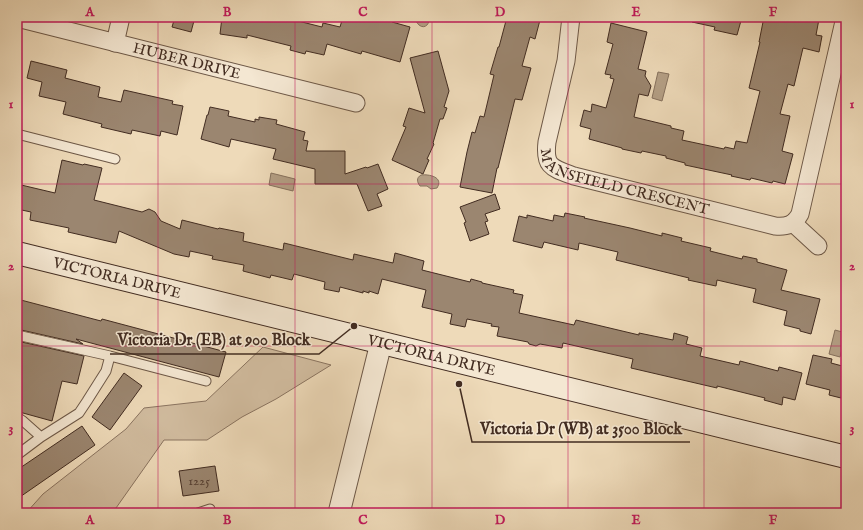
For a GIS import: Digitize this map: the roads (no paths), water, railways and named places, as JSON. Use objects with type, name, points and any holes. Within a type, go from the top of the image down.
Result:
[{"type":"main road","name":"VICTORIA DRIVE","points":[[17,253],[846,457]]},
{"type":"street","points":[[115,43],[121,17]]},
{"type":"street","name":"MANSFIELD CRESCENT","points":[[572,17],[566,61],[547,142],[546,158],[548,163],[559,171],[574,176],[775,226],[782,227],[793,223]]},
{"type":"street","points":[[818,246],[793,223],[800,214],[845,17]]},
{"type":"street","name":"HUBER DRIVE","points":[[17,18],[211,68],[356,103]]},
{"type":"street","points":[[339,513],[381,343]]},
{"type":"lane","points":[[17,134],[115,159]]},
{"type":"lane","points":[[17,334],[206,381]]},
{"type":"lane","points":[[17,455],[79,413],[106,371],[110,356]]},
{"type":"lane","points":[[17,417],[41,438]]},
{"type":"lane","points":[[198,513],[210,509]]},
{"type":"place","name":"Victoria Dr (EB) at 900 Block","points":[[354,326]]},
{"type":"place","name":"Victoria Dr (WB) at 3500 Block","points":[[459,384]]}]
